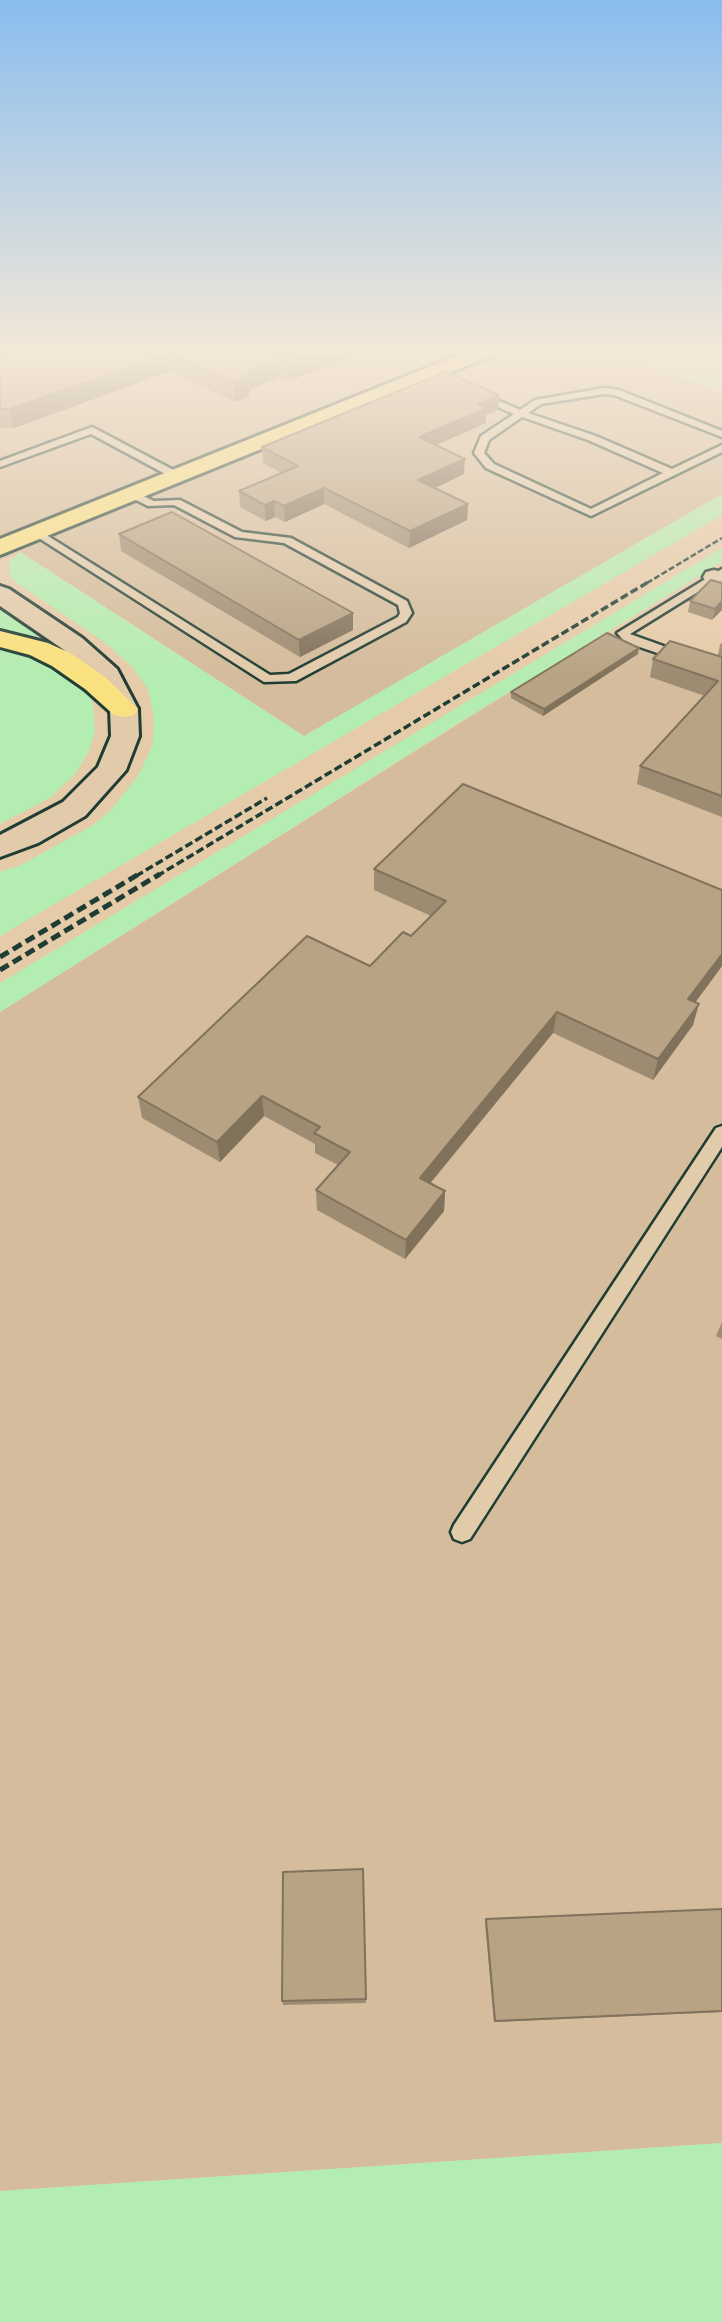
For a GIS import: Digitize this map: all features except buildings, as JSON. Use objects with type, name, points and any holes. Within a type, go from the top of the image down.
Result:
[{"type":"main road","points":[[0,548],[222,459]]},
{"type":"main road","points":[[0,594],[91,659],[107,675],[124,709],[125,736],[111,771],[97,788],[62,816],[0,847]]},
{"type":"main road","points":[[0,639],[39,649],[62,660],[95,683],[124,709]]},
{"type":"lane","points":[[145,459],[177,477]]},
{"type":"lane","points":[[484,459],[490,466],[591,513],[699,459]]},
{"type":"lane","points":[[641,459],[672,473]]},
{"type":"lane","points":[[36,533],[268,679],[292,678],[402,619],[406,613],[403,603],[287,540],[239,535],[176,502],[149,504],[132,494]]},
{"type":"lane","points":[[719,576],[623,633],[629,639],[722,671]]},
{"type":"lane","points":[[462,1532],[722,1133]]},
{"type":"shaded area","points":[[0,459],[722,459],[722,494],[304,736],[21,552],[0,560]]},
{"type":"shaded area","points":[[607,631],[722,671],[722,2143],[0,2191],[0,1012]]},
{"type":"green space","points":[[722,494],[722,515],[0,936],[0,872],[21,865],[93,825],[110,811],[138,776],[153,744],[154,717],[148,689],[133,668],[107,644],[14,581],[9,573],[10,561],[20,552],[304,736]]},
{"type":"green space","points":[[722,548],[722,562],[462,721],[0,1012],[0,983]]},
{"type":"green space","points":[[0,605],[42,633],[26,639],[0,634]]},
{"type":"green space","points":[[0,643],[42,655],[84,685],[93,704],[95,731],[89,751],[75,774],[51,797],[0,824]]},
{"type":"green space","points":[[722,2143],[722,2322],[0,2322],[0,2191]]},
{"type":"railway","points":[[647,583],[722,538]]},
{"type":"railway","points":[[157,876],[650,581]]},
{"type":"railway","points":[[136,876],[267,798]]},
{"type":"railway","points":[[0,957],[139,874]]},
{"type":"railway","points":[[0,970],[160,874]]}]
